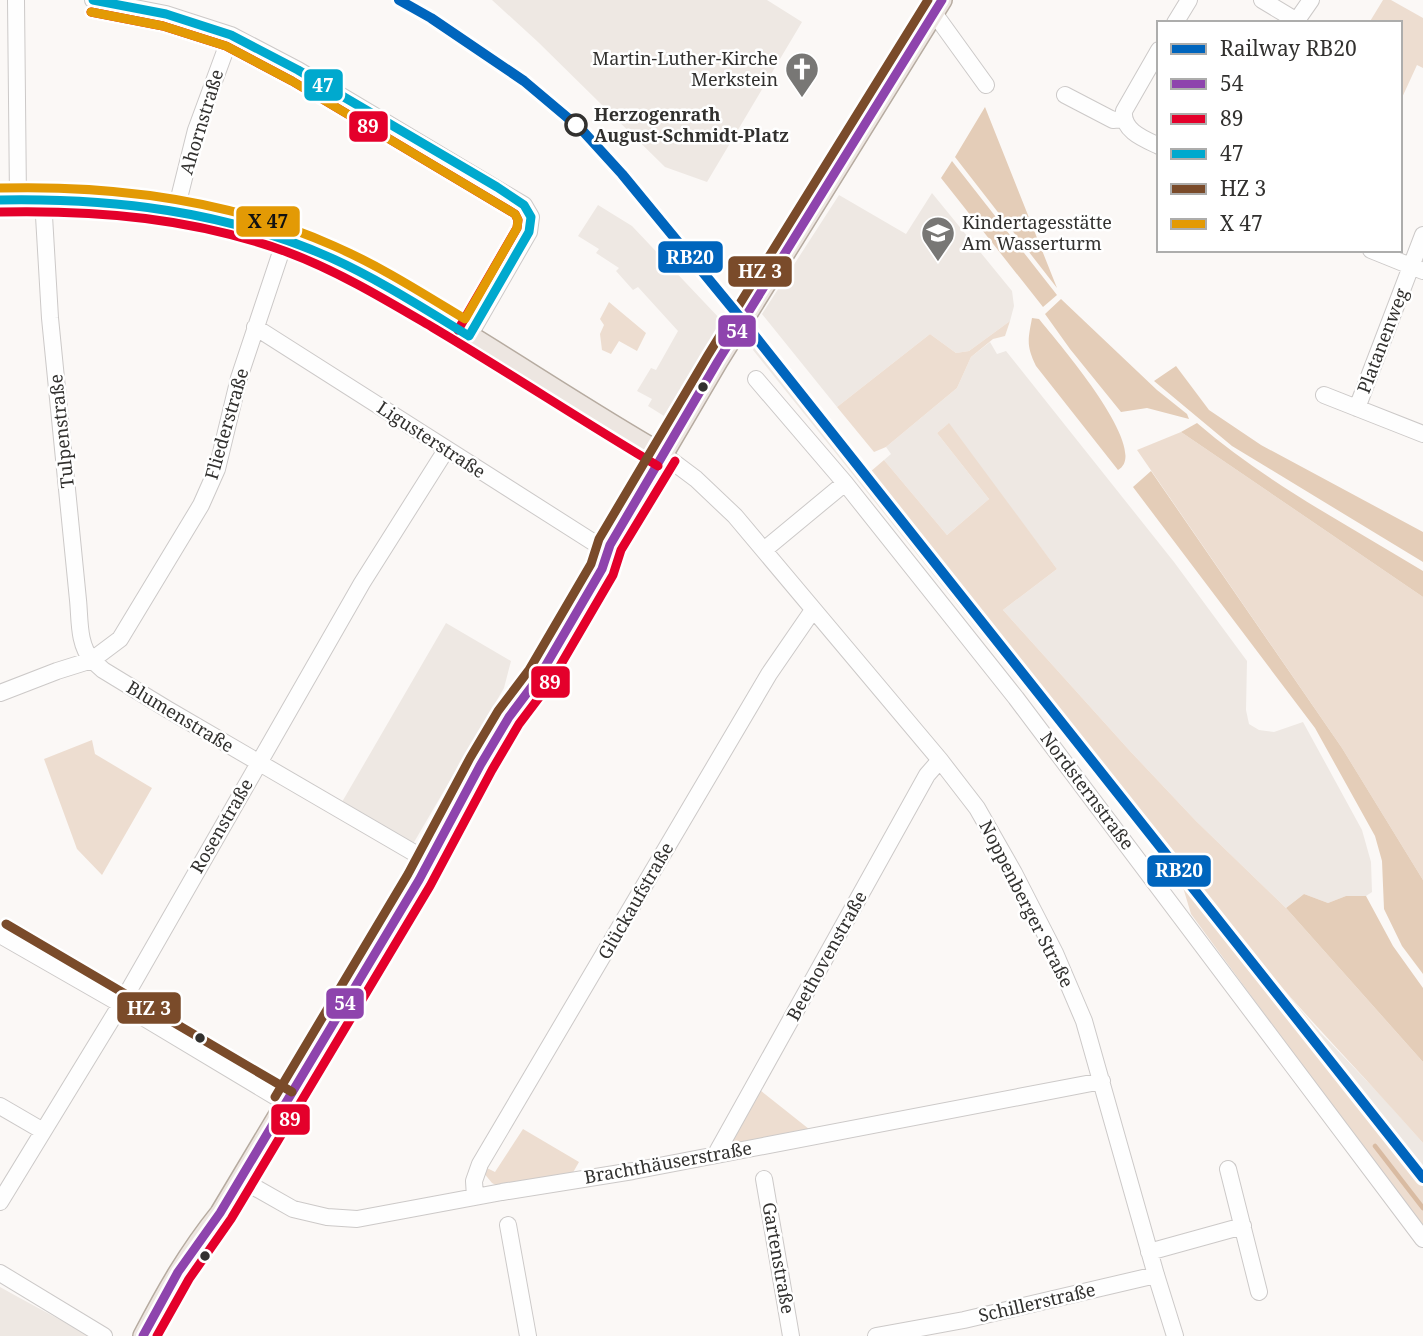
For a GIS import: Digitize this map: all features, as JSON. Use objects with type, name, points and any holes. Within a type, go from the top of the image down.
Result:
[{"type":"main road","points":[[143,1336],[191,1250],[220,1213],[419,880],[509,717],[539,677],[602,569],[607,551],[762,290],[938,6]]},
{"type":"main road","points":[[9,199],[43,198],[176,210],[239,225],[329,257],[469,336],[664,455]]},
{"type":"street","points":[[9,199],[16,0]]},
{"type":"street","points":[[93,0],[166,15],[231,34],[298,70],[524,205],[531,217],[530,232],[469,336]]},
{"type":"street","points":[[1176,21],[1189,0]]},
{"type":"street","points":[[1262,0],[1294,21]]},
{"type":"street","points":[[1297,21],[1311,0]]},
{"type":"street","points":[[938,6],[986,85]]},
{"type":"street","name":"Ahornstraße","points":[[176,210],[196,130],[231,34]]},
{"type":"street","points":[[1157,53],[1124,111],[1123,119],[1127,128],[1157,145]]},
{"type":"street","points":[[1065,94],[1113,120],[1123,119]]},
{"type":"street","name":"Tulpenstraße","points":[[43,198],[48,292],[82,641],[92,660]]},
{"type":"street","name":"Platanenweg","points":[[1357,408],[1417,269],[1423,235]]},
{"type":"street","name":"Fliederstraße","points":[[92,660],[120,639],[201,505],[217,469],[239,378],[285,240]]},
{"type":"street","points":[[1376,252],[1417,269]]},
{"type":"street","name":"Ligusterstraße","points":[[255,327],[607,551]]},
{"type":"street","name":"Nordsternstraße","points":[[756,379],[845,483],[1016,698],[1423,1239]]},
{"type":"street","points":[[1324,396],[1423,434]]},
{"type":"street","name":"Rosenstraße","points":[[0,1202],[121,1004],[362,583],[446,450]]},
{"type":"street","name":"Noppenberger Straße","points":[[664,455],[696,479],[735,516],[940,760],[977,808],[1044,930],[1084,1021],[1175,1336]]},
{"type":"street","points":[[764,550],[845,483]]},
{"type":"street","name":"Glückaufstraße","points":[[475,1197],[474,1181],[480,1164],[769,674],[813,610]]},
{"type":"street","points":[[0,694],[92,660]]},
{"type":"street","name":"Blumenstraße","points":[[92,660],[128,686],[258,764],[428,861]]},
{"type":"street","name":"Beethovenstraße","points":[[716,1154],[928,775],[940,760]]},
{"type":"street","points":[[0,935],[286,1103]]},
{"type":"street","name":"Brachthäuserstraße","points":[[240,1179],[293,1209],[327,1217],[357,1219],[633,1171],[1102,1081]]},
{"type":"street","points":[[0,1106],[43,1131]]},
{"type":"street","points":[[1228,1169],[1259,1292]]},
{"type":"street","name":"Gartenstraße","points":[[764,1179],[791,1336]]},
{"type":"street","points":[[508,1225],[528,1336]]},
{"type":"street","points":[[1149,1252],[1243,1226]]},
{"type":"street","points":[[0,1273],[104,1336]]},
{"type":"street","name":"Schillerstraße","points":[[876,1336],[964,1320],[1156,1275]]},
{"type":"street","points":[[964,1320],[969,1336]]},
{"type":"shaded area","points":[[492,0],[767,0],[802,22],[707,182],[665,167]]},
{"type":"shaded area","points":[[1383,0],[1391,0],[1423,18],[1423,68],[1417,65],[1402,98],[1402,21],[1370,21]]},
{"type":"shaded area","points":[[985,107],[1057,288],[955,157]]},
{"type":"shaded area","points":[[952,161],[1057,295],[1043,307],[941,178]]},
{"type":"shaded area","points":[[932,193],[1012,291],[1014,306],[1010,321],[969,351],[956,353],[930,334],[837,407],[762,314],[839,195],[906,234]]},
{"type":"shaded area","points":[[598,205],[632,226],[722,321],[664,416],[648,406],[652,399],[637,391],[651,368],[656,370],[678,331],[638,287],[633,290],[616,271],[619,268],[596,253],[599,249],[578,236]]},
{"type":"shaded area","points":[[1061,299],[1157,390],[1187,414],[1189,419],[1147,408],[1121,412],[1045,314]]},
{"type":"shaded area","points":[[609,302],[646,333],[637,351],[619,341],[611,354],[602,350],[600,334],[604,325],[600,319]]},
{"type":"shaded area","points":[[1032,318],[1039,319],[1063,348],[1113,419],[1123,441],[1125,459],[1118,470],[1036,366],[1029,342]]},
{"type":"shaded area","points":[[1010,321],[1005,336],[993,339],[971,357],[957,388],[886,447],[874,452],[837,407],[930,334],[956,353],[969,351]]},
{"type":"shaded area","points":[[761,336],[1273,977],[1423,1143],[1423,1185],[753,350]]},
{"type":"shaded area","points":[[990,342],[997,354],[1006,351],[1174,562],[1247,661],[1246,710],[1249,724],[1259,730],[1274,732],[1303,722],[1362,830],[1371,862],[1372,892],[1366,896],[1346,896],[1328,903],[1304,894],[1286,908],[1196,821],[1130,751],[1003,610],[1057,569],[948,424],[937,433],[989,499],[947,535],[884,460],[891,454],[886,447],[957,388],[971,357]]},
{"type":"shaded area","points":[[1176,366],[1209,410],[1261,445],[1423,532],[1423,562],[1232,446],[1154,381]]},
{"type":"shaded area","points":[[949,423],[1057,569],[1003,610],[1196,821],[1286,908],[1423,1062],[1423,1143],[1273,977],[870,472],[884,460],[947,535],[989,499],[937,433]]},
{"type":"shaded area","points":[[1197,423],[1278,483],[1423,571],[1423,597],[1181,432]]},
{"type":"shaded area","points":[[1181,432],[1423,597],[1423,880],[1342,748],[1137,450]]},
{"type":"shaded area","points":[[1151,471],[1342,748],[1423,880],[1423,974],[1402,946],[1384,909],[1382,861],[1375,836],[1315,728],[1133,487]]},
{"type":"shaded area","points":[[446,623],[511,661],[504,688],[413,844],[342,802]]},
{"type":"shaded area","points":[[92,740],[95,754],[152,788],[102,875],[77,849],[44,759]]},
{"type":"shaded area","points":[[1182,884],[1423,1185],[1423,1226],[1191,914]]},
{"type":"shaded area","points":[[1304,894],[1328,903],[1346,896],[1366,896],[1393,946],[1423,988],[1423,1062],[1286,908]]},
{"type":"shaded area","points":[[756,1087],[814,1133],[720,1151]]},
{"type":"shaded area","points":[[523,1129],[579,1162],[571,1176],[502,1188],[492,1183],[483,1172],[485,1167],[495,1172]]},
{"type":"shaded area","points":[[0,1287],[18,1297],[90,1336],[0,1336]]},
{"type":"waterway","points":[[1375,1146],[1423,1208]]},
{"type":"rail line","name":"RB20","points":[[399,0],[431,18],[524,81],[581,129],[622,174],[743,321],[1423,1178]]},
{"type":"transit line","name":"47","points":[[93,0],[166,14],[231,35],[298,70],[497,187],[524,205],[531,217]]},
{"type":"transit line","points":[[275,1097],[408,874],[470,758],[498,711],[529,670],[591,564],[599,539],[708,355],[928,0]]},
{"type":"transit line","name":"54","points":[[143,1336],[178,1272],[220,1213],[419,880],[509,717],[539,677],[602,569],[610,545],[718,361],[942,0]]},
{"type":"transit line","name":"89","points":[[91,12],[163,26],[226,46],[292,81],[515,214],[518,220],[517,228],[458,330]]},
{"type":"transit line","points":[[0,188],[86,189],[128,193],[212,206],[253,217],[294,230],[351,254],[401,280],[465,319],[517,228],[518,220],[515,214],[292,81],[226,46],[163,26],[91,12]]},
{"type":"transit line","name":"47","points":[[0,200],[126,205],[168,210],[250,228],[329,257],[400,294],[469,336]]},
{"type":"transit line","name":"89","points":[[0,212],[145,218],[217,231],[287,252],[343,277],[397,307],[658,466]]},
{"type":"transit line","name":"47","points":[[469,336],[529,232],[531,217]]},
{"type":"transit line","name":"89","points":[[157,1336],[189,1279],[231,1219],[430,886],[492,770],[519,724],[550,683],[613,575],[621,550],[675,461]]},
{"type":"transit line","points":[[6,924],[292,1092]]},
{"type":"place","name":"Martin-Luther-Kirche Merkstein","points":[[802,99]]},
{"type":"place","name":"Herzogenrath August-Schmidt-Platz","points":[[576,125]]},
{"type":"place","name":"Kindertagesstätte Am Wasserturm","points":[[938,263]]}]
